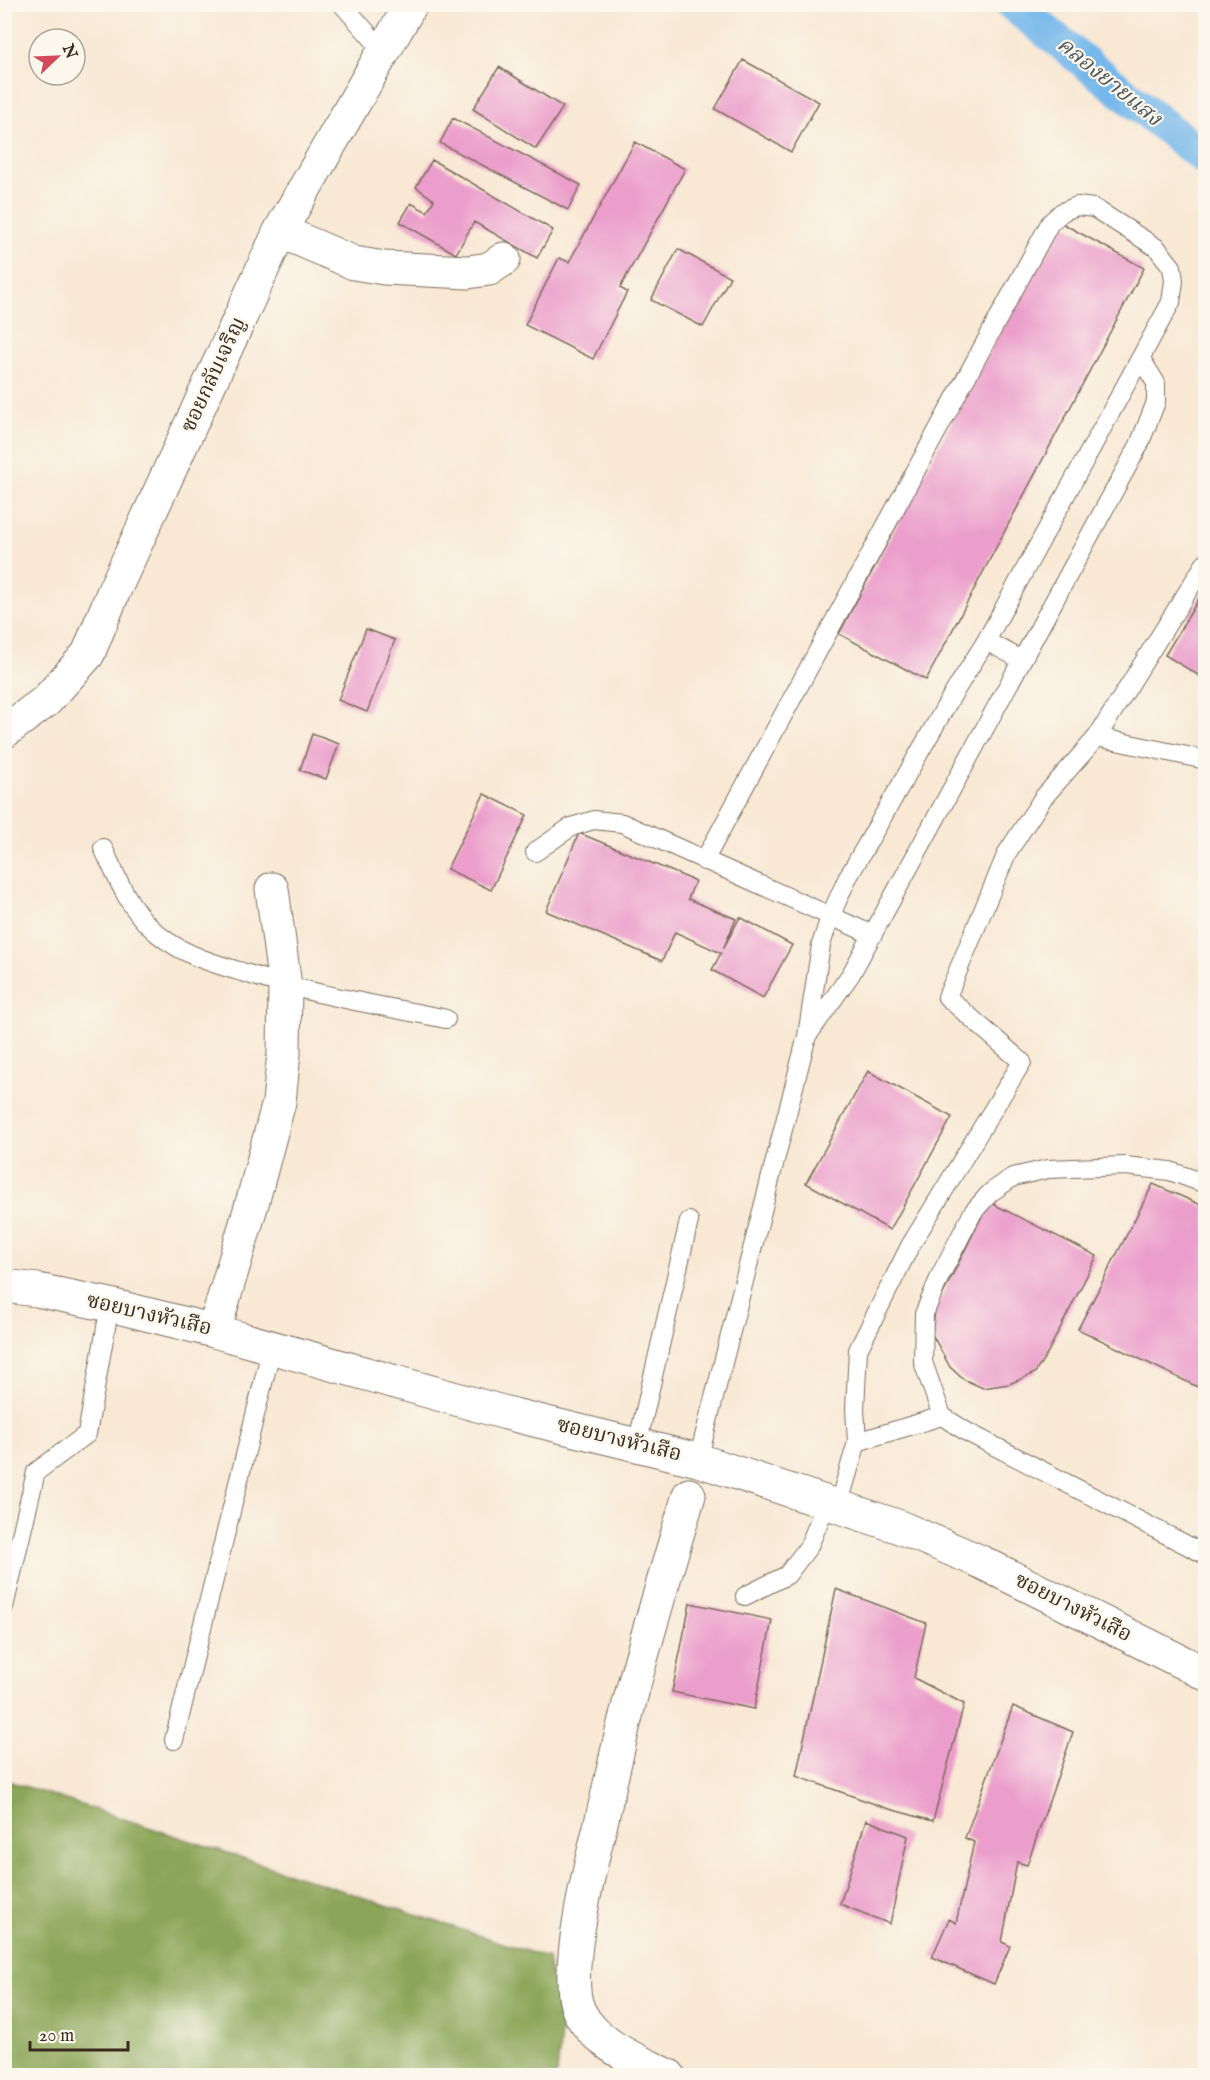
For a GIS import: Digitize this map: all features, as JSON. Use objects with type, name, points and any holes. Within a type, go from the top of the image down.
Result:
[{"type":"street","name":"ซอยกลับเจริญ","points":[[4,732],[46,701],[88,654],[113,593],[280,231],[411,4]]},
{"type":"street","points":[[280,231],[354,263],[384,268],[468,272],[489,269],[504,259]]},
{"type":"street","points":[[214,1330],[253,1200],[279,1102],[284,1053],[285,986],[272,889]]},
{"type":"street","name":"ซอยบางหัวเสือ","points":[[4,1286],[37,1290],[110,1305],[214,1330],[506,1413],[637,1445],[694,1477],[832,1504],[897,1526],[981,1562],[1206,1674]]},
{"type":"street","points":[[669,2076],[616,2051],[596,2033],[578,2010],[573,1979],[585,1888],[625,1719],[694,1477]]},
{"type":"lane","points":[[342,4],[384,52]]},
{"type":"lane","points":[[694,1477],[807,1036],[821,945],[830,917],[847,879],[950,699],[986,641],[1171,302],[1174,281],[1172,267],[1157,248],[1094,208],[1077,206],[1062,212],[1050,223],[704,861]]},
{"type":"lane","points":[[807,1036],[851,974],[1140,445],[1156,402],[1156,383],[1141,359]]},
{"type":"lane","points":[[745,1596],[787,1575],[809,1546],[832,1504],[857,1442],[855,1409],[858,1350],[910,1246],[1022,1062],[947,997],[1007,853],[1042,798],[1097,737],[1206,562]]},
{"type":"lane","points":[[986,641],[1022,660]]},
{"type":"lane","points":[[1097,737],[1206,760]]},
{"type":"lane","points":[[535,852],[571,827],[594,820],[622,823],[830,917],[873,934]]},
{"type":"lane","points":[[103,848],[128,900],[149,926],[193,957],[285,986],[446,1019]]},
{"type":"lane","points":[[1206,1184],[1170,1171],[1125,1166],[1048,1169],[1013,1178],[990,1193],[973,1212],[941,1274],[924,1314],[922,1362],[942,1416],[967,1432],[1206,1556]]},
{"type":"lane","points":[[637,1445],[689,1221]]},
{"type":"lane","points":[[4,1607],[36,1472],[87,1434],[110,1305]]},
{"type":"lane","points":[[174,1740],[272,1347]]},
{"type":"lane","points":[[857,1442],[942,1416]]},
{"type":"green space","points":[[5,1780],[548,1958],[561,2032],[557,2075],[5,2075]]},
{"type":"building","points":[[743,60],[819,102],[791,152],[715,109]]},
{"type":"building","points":[[499,67],[563,107],[536,149],[473,109]]},
{"type":"building","points":[[453,118],[581,185],[568,210],[440,143]]},
{"type":"building","points":[[635,142],[685,169],[620,288],[627,292],[593,359],[525,325],[559,258],[569,262]]},
{"type":"building","points":[[432,160],[553,230],[537,258],[474,222],[456,254],[400,222],[411,203],[427,212],[434,200],[416,187]]},
{"type":"building","points":[[1058,221],[1144,268],[926,680],[839,634]]},
{"type":"building","points":[[678,249],[730,277],[703,327],[651,300]]},
{"type":"building","points":[[1206,587],[1206,680],[1165,655]]},
{"type":"building","points":[[366,629],[395,640],[367,712],[338,700]]},
{"type":"building","points":[[312,734],[339,744],[326,779],[300,770]]},
{"type":"building","points":[[484,794],[527,815],[491,890],[447,869]]},
{"type":"building","points":[[579,833],[695,881],[688,899],[736,919],[723,949],[740,917],[792,945],[763,998],[712,970],[721,953],[675,932],[662,961],[546,911]]},
{"type":"building","points":[[868,1071],[952,1117],[890,1230],[806,1183]]},
{"type":"building","points":[[1153,1184],[1206,1207],[1206,1391],[1078,1329]]},
{"type":"building","points":[[989,1202],[1097,1256],[1035,1373],[1009,1384],[983,1388],[963,1379],[950,1367],[932,1334],[935,1310]]},
{"type":"building","points":[[836,1589],[926,1623],[914,1678],[964,1704],[933,1821],[886,1808],[796,1776]]},
{"type":"building","points":[[690,1603],[772,1620],[754,1709],[672,1692]]},
{"type":"building","points":[[1013,1706],[1073,1732],[1027,1865],[1017,1862],[1002,1942],[1010,1946],[994,1984],[932,1957],[949,1919],[956,1923],[974,1842],[965,1838]]},
{"type":"building","points":[[866,1820],[908,1836],[890,1924],[840,1904]]},
{"type":"waterway","name":"คลองยายแสง","points":[[1012,4],[1206,159]]}]
